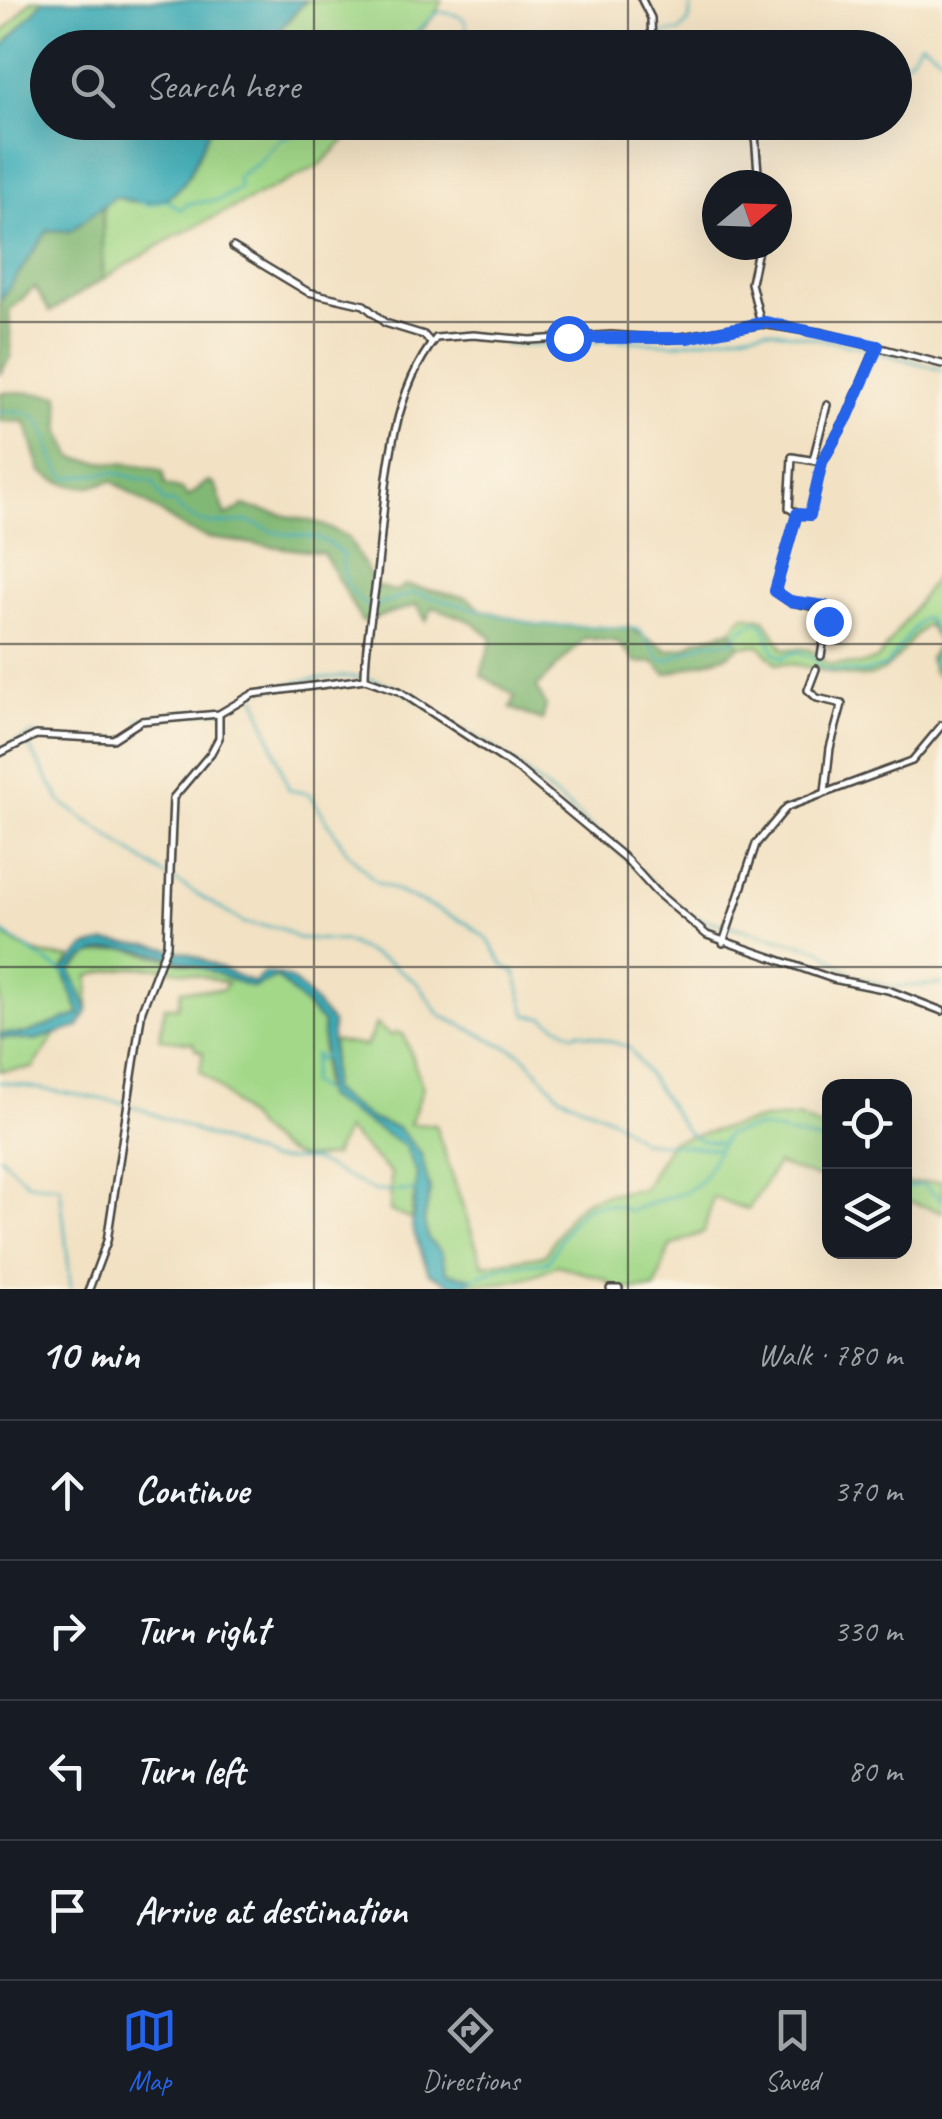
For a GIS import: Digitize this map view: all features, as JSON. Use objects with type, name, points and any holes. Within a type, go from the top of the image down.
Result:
[{"type":"street","points":[[642,0],[652,18],[652,30]]},
{"type":"street","points":[[755,140],[758,170]]},
{"type":"street","points":[[233,247],[318,297],[364,305],[385,322],[424,334],[432,343]]},
{"type":"street","points":[[756,260],[751,283],[761,324]]},
{"type":"street","points":[[365,679],[365,637],[376,586],[389,445],[432,343],[452,335],[530,340],[611,335],[687,338],[761,324],[878,346],[942,364]]},
{"type":"street","points":[[822,462],[792,457],[788,498],[790,508],[797,514],[810,515],[822,462],[848,416],[878,346]]},
{"type":"street","points":[[813,460],[827,405]]},
{"type":"street","points":[[797,514],[775,591],[790,601],[830,610],[821,656]]},
{"type":"street","points":[[816,669],[808,690],[812,696],[842,704],[830,748],[826,792]]},
{"type":"street","points":[[0,754],[36,735],[112,740],[141,721],[219,714],[253,694],[365,679],[399,691],[518,769],[627,860],[692,923],[723,943],[833,979],[888,990],[942,1011]]},
{"type":"street","points":[[89,1289],[107,1240],[142,1010],[167,945],[173,798],[211,753],[218,738],[219,714]]},
{"type":"street","points":[[723,943],[756,844],[787,806],[912,761],[942,725]]},
{"type":"street","points":[[610,1289],[619,1289]]},
{"type":"green space","points":[[32,0],[44,0],[0,50],[0,36]]},
{"type":"green space","points":[[307,0],[442,0],[422,30],[280,30]]},
{"type":"green space","points":[[205,140],[345,140],[320,165],[172,238],[103,279],[103,206],[115,197],[157,202],[171,195],[191,172]]},
{"type":"green space","points":[[103,206],[103,279],[50,312],[35,287],[9,311],[11,355],[0,375],[0,301],[48,230],[70,231]]},
{"type":"green space","points":[[0,393],[59,395],[61,432],[73,457],[154,468],[163,472],[165,485],[183,490],[188,497],[208,481],[216,486],[226,516],[244,506],[318,523],[348,537],[376,586],[395,591],[406,585],[468,598],[480,609],[537,625],[630,628],[668,650],[685,648],[696,640],[731,630],[740,646],[728,655],[666,674],[654,662],[637,663],[618,642],[585,638],[537,687],[546,706],[542,721],[511,708],[515,696],[481,675],[492,638],[473,622],[433,607],[426,621],[417,605],[362,622],[323,553],[208,538],[187,530],[112,481],[75,486],[41,472],[25,422],[0,421]]},
{"type":"green space","points":[[942,568],[942,679],[934,673],[929,659],[939,643],[927,624],[885,669],[860,677],[777,664],[759,645],[740,646],[731,630],[744,615],[765,619],[784,650],[803,648],[828,664],[859,665],[878,659]]},
{"type":"green space","points":[[0,931],[33,952],[71,957],[63,970],[80,1014],[27,1033],[0,1034]]},
{"type":"green space","points":[[125,948],[206,969],[253,988],[277,977],[323,1023],[322,1090],[405,1146],[417,1173],[411,1220],[390,1211],[391,1174],[346,1130],[333,1156],[305,1159],[287,1153],[261,1133],[200,1072],[203,1052],[196,1050],[193,1043],[160,1039],[164,1007],[178,1007],[181,990],[223,990],[227,983],[158,968],[108,971],[89,976],[88,1009],[71,971],[89,955]]},
{"type":"green space","points":[[376,1024],[391,1036],[396,1032],[404,1035],[423,1088],[410,1124],[435,1125],[483,1265],[545,1255],[581,1204],[604,1195],[643,1189],[671,1141],[763,1119],[798,1117],[822,1128],[822,1179],[777,1164],[748,1210],[713,1197],[704,1232],[670,1246],[655,1289],[619,1289],[604,1279],[557,1265],[508,1282],[455,1280],[456,1276],[447,1272],[441,1252],[428,1239],[424,1222],[430,1190],[420,1154],[398,1128],[371,1119],[331,1091],[333,1041],[366,1046]]},
{"type":"green space","points":[[56,1034],[33,1068],[0,1071],[0,1038],[35,1040]]},
{"type":"green space","points":[[942,1181],[942,1212],[912,1202],[912,1183]]},
{"type":"green space","points":[[428,1272],[445,1278],[455,1280],[454,1286]]},
{"type":"water","points":[[44,0],[306,0],[279,30],[30,30],[30,140],[205,140],[190,172],[171,196],[139,202],[115,197],[70,231],[48,230],[0,301],[0,50]]},
{"type":"water","points":[[106,942],[151,945],[187,953],[254,983],[264,973],[276,974],[303,989],[332,1023],[331,1091],[371,1119],[398,1128],[421,1154],[430,1190],[424,1221],[428,1239],[441,1252],[447,1273],[473,1278],[465,1285],[454,1286],[428,1272],[412,1227],[417,1173],[405,1146],[325,1097],[323,1023],[277,977],[253,988],[159,954],[109,949],[88,956],[71,971],[88,1009],[79,1027],[35,1040],[0,1038],[0,1034],[27,1033],[80,1014],[63,970],[86,947]]},
{"type":"waterway","points":[[682,30],[689,21],[692,0]]},
{"type":"waterway","points":[[418,30],[438,12],[462,18],[466,30]]},
{"type":"waterway","points":[[912,55],[921,42],[942,57]]},
{"type":"waterway","points":[[139,202],[148,205],[167,200],[181,210],[187,204],[219,200],[240,188],[237,177],[257,164],[279,140]]},
{"type":"waterway","points":[[505,345],[561,346],[612,340],[675,344],[766,329],[861,347],[942,370]]},
{"type":"waterway","points":[[0,412],[19,411],[40,422],[52,455],[67,478],[112,472],[153,482],[164,503],[173,503],[196,520],[212,524],[250,522],[273,532],[326,542],[343,554],[348,586],[371,608],[415,593],[537,625],[630,628],[640,630],[665,661],[705,643],[734,641],[739,631],[756,621],[764,625],[774,652],[782,658],[797,651],[814,658],[824,669],[862,673],[886,666],[920,620],[926,618],[942,640]]},
{"type":"waterway","points":[[942,645],[931,662],[942,673]]},
{"type":"waterway","points":[[255,691],[326,678],[368,679],[388,684],[432,709]]},
{"type":"waterway","points":[[256,697],[289,790],[310,794],[347,852],[375,881],[468,924],[488,940],[504,966],[515,972],[527,1015],[543,1017],[574,1035],[579,1032],[629,1047],[686,1131],[699,1140],[718,1143]]},
{"type":"waterway","points":[[137,720],[222,710]]},
{"type":"waterway","points":[[463,730],[495,748],[576,813],[689,916],[820,949],[856,977],[891,987],[942,984]]},
{"type":"waterway","points":[[0,750],[35,733]]},
{"type":"waterway","points":[[27,743],[62,803],[167,877]]},
{"type":"waterway","points":[[173,879],[244,923],[280,928],[297,938],[344,941],[390,963],[417,983],[440,1015],[522,1054],[559,1095],[613,1119],[641,1141],[715,1149]]},
{"type":"waterway","points":[[0,931],[66,974]]},
{"type":"waterway","points":[[322,1091],[310,1083],[315,1054],[319,1060],[328,1052]]},
{"type":"waterway","points":[[0,1082],[125,1103]]},
{"type":"waterway","points":[[133,1106],[269,1160],[312,1160],[375,1191],[418,1191]]},
{"type":"waterway","points":[[469,1280],[504,1266],[548,1262],[570,1224],[587,1207],[612,1205],[629,1211],[685,1192],[701,1181],[726,1135],[758,1127],[822,1141]]},
{"type":"waterway","points":[[0,1156],[28,1183],[60,1186],[71,1289]]},
{"type":"waterway","points":[[912,1187],[921,1184],[942,1200]]},
{"type":"route","points":[[568,338],[687,338],[766,322],[878,346],[848,416],[843,418],[822,462],[810,515],[797,514],[775,591],[790,601],[825,606],[830,610],[828,621]]}]
